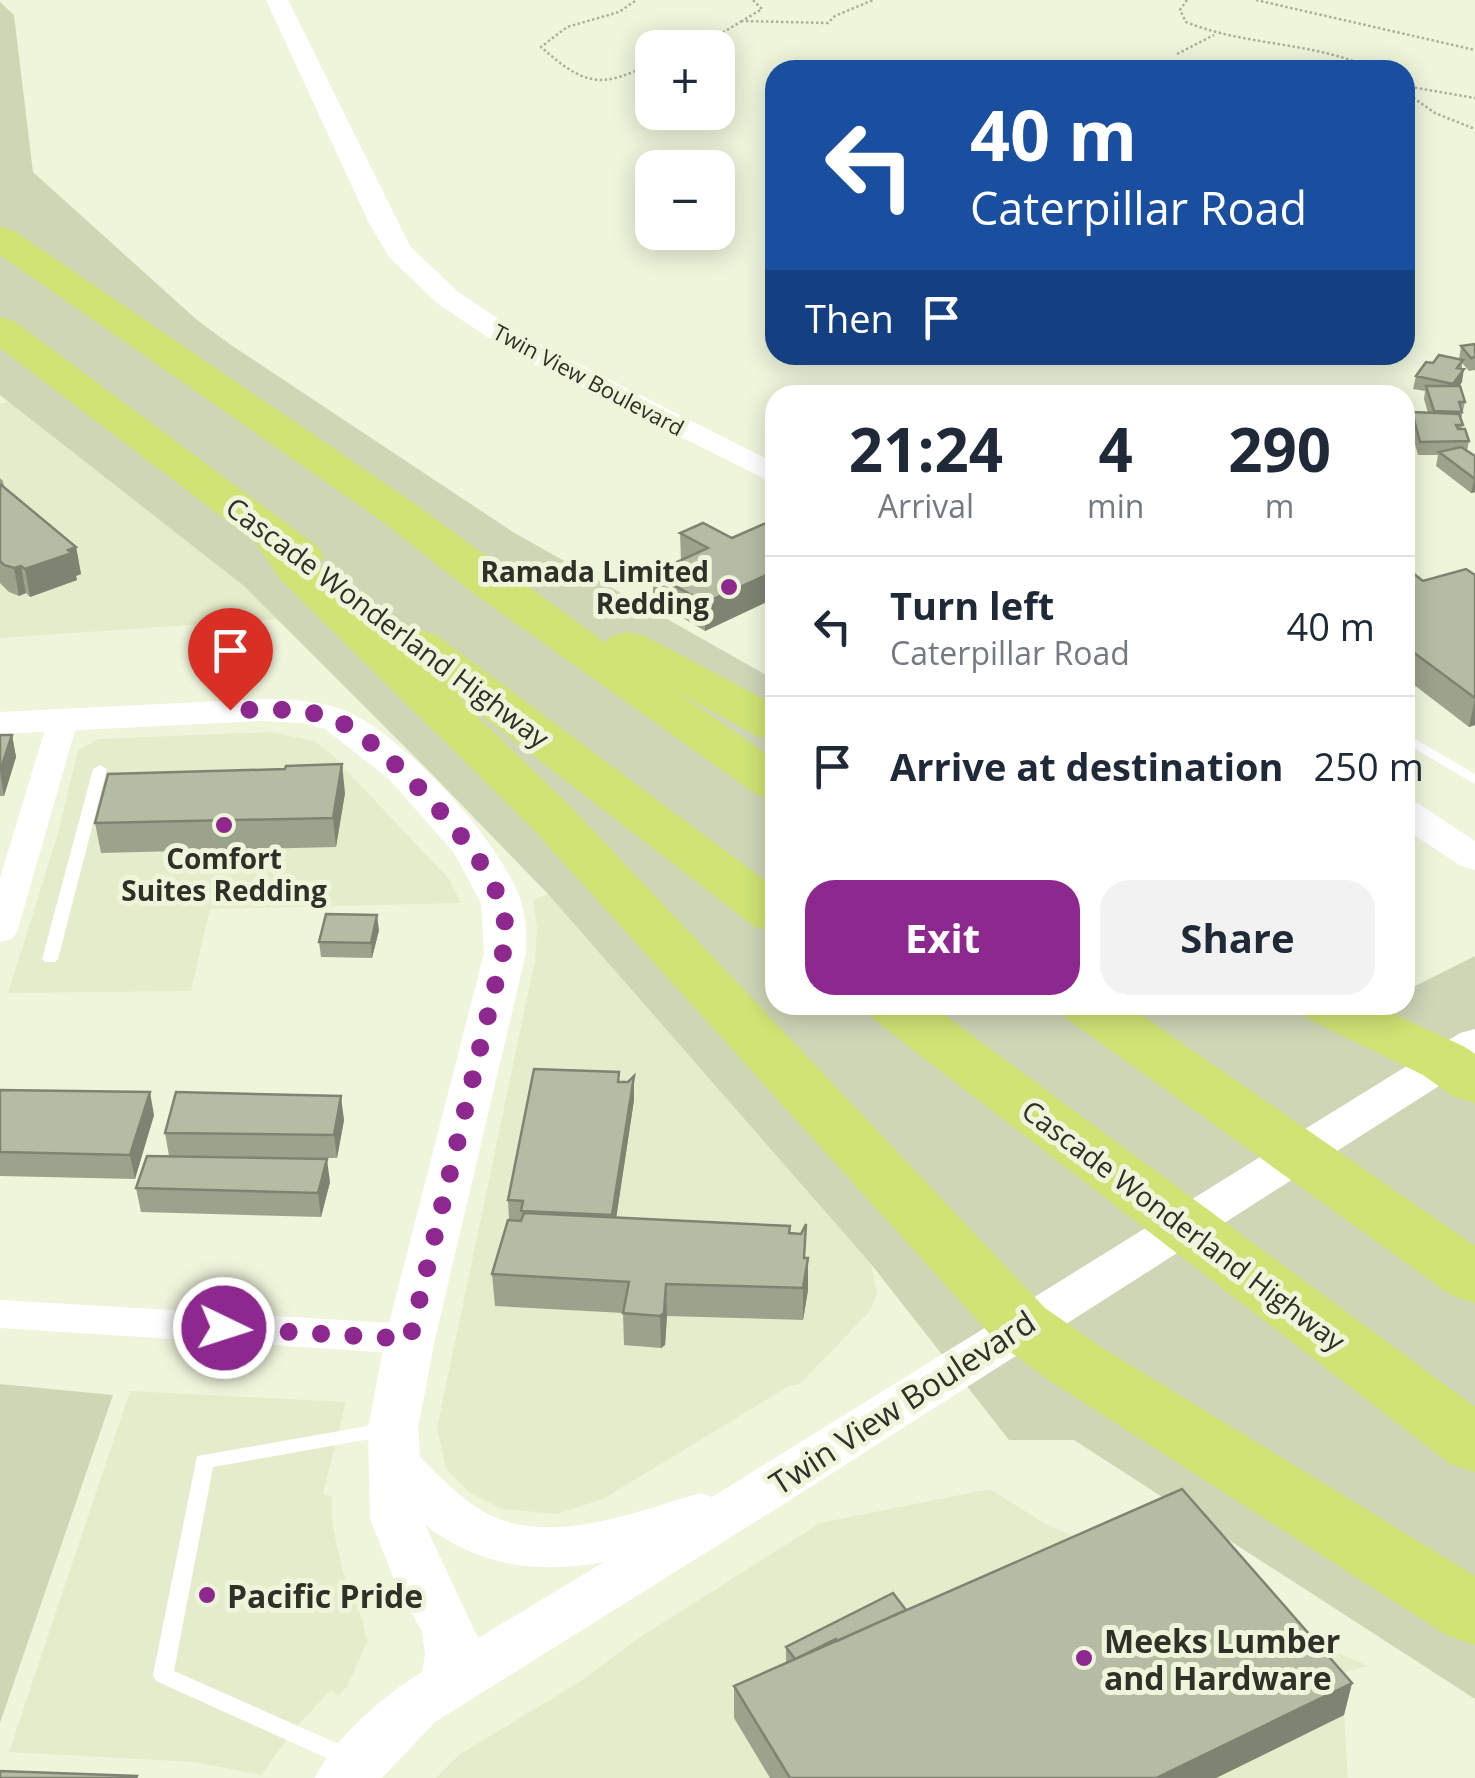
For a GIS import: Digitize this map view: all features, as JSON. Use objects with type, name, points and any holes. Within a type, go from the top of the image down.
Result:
[{"type":"highway","points":[[0,238],[395,510],[489,583],[765,777]]},
{"type":"highway","name":"Cascade Wonderland Highway","points":[[0,330],[765,907]]},
{"type":"highway","points":[[395,510],[466,545],[639,652],[765,719]]},
{"type":"highway","points":[[271,533],[297,570],[551,816],[1022,1325],[1076,1365],[1475,1614]]},
{"type":"highway","name":"Cascade Wonderland Highway","points":[[907,1015],[1475,1445]]},
{"type":"highway","points":[[1101,1015],[1475,1279]]},
{"type":"highway","points":[[1351,1015],[1465,1062]]},
{"type":"street","name":"Twin View Boulevard","points":[[278,0],[381,221],[416,270],[458,306],[515,343],[765,470]]},
{"type":"street","points":[[0,723],[263,710],[296,710],[338,721],[381,751],[483,866],[504,912],[505,954],[410,1339],[393,1446],[396,1520],[425,1589],[449,1628],[453,1655],[447,1686]]},
{"type":"street","points":[[0,932],[62,720]]},
{"type":"street","points":[[1415,819],[1475,858]]},
{"type":"street","name":"Twin View Boulevard","points":[[350,1770],[415,1705],[769,1488],[1022,1325],[1465,1062]]},
{"type":"street","points":[[0,1314],[410,1339]]},
{"type":"street","points":[[393,1446],[422,1496],[480,1537],[516,1548],[580,1544],[634,1533],[720,1508],[769,1488]]},
{"type":"lane","points":[[1415,743],[1475,780]]},
{"type":"lane","points":[[50,959],[100,769]]},
{"type":"lane","points":[[350,1770],[163,1676],[204,1462],[393,1446]]},
{"type":"path","points":[[727,30],[762,10],[753,0]]},
{"type":"path","points":[[742,21],[828,23],[835,16],[873,0]]},
{"type":"path","points":[[1186,0],[1180,10],[1186,22],[1214,35],[1322,47],[1353,60]]},
{"type":"path","points":[[1256,0],[1475,50]]},
{"type":"path","points":[[635,1],[596,22],[565,27],[541,47],[591,79],[617,81],[635,72]]},
{"type":"path","points":[[1177,54],[1214,35]]},
{"type":"path","points":[[1415,88],[1475,98]]},
{"type":"path","points":[[1415,99],[1435,113],[1475,128]]},
{"type":"shaded area","points":[[0,2],[14,15],[33,172],[197,320],[513,532],[765,674],[765,1015],[1415,1015],[1415,986],[1475,956],[1475,1699],[1074,1440],[1009,1440],[871,1264],[548,894],[244,586],[0,395]]},
{"type":"shaded area","points":[[11,401],[244,586],[279,619],[0,638],[0,404]]},
{"type":"shaded area","points":[[270,732],[314,741],[330,753],[449,879],[461,903],[210,909],[191,991],[8,993],[57,837],[78,750],[99,739]]},
{"type":"shaded area","points":[[548,894],[871,1264],[877,1293],[870,1311],[800,1384],[789,1386],[603,1499],[557,1514],[502,1509],[470,1493],[446,1469],[437,1428],[535,960],[537,928],[533,900]]},
{"type":"shaded area","points":[[0,1384],[113,1395],[0,1723]]},
{"type":"shaded area","name":"Pacific Pride","points":[[130,1391],[346,1402],[323,1494],[332,1497],[332,1523],[343,1572],[362,1618],[367,1642],[347,1687],[338,1695],[331,1690],[297,1726],[261,1775],[194,1762],[9,1752]]},
{"type":"shaded area","points":[[990,1489],[1044,1523],[1368,1666],[1318,1680],[1344,1715],[1348,1778],[436,1778],[460,1754],[578,1683],[636,1640],[820,1523]]},
{"type":"building","points":[[1475,344],[1475,357],[1471,358],[1461,346]]},
{"type":"building","points":[[1439,355],[1463,360],[1457,368],[1464,369],[1453,384],[1416,376],[1426,362],[1433,363]]},
{"type":"building","points":[[1426,386],[1460,386],[1465,402],[1459,402],[1462,412],[1434,411]]},
{"type":"building","points":[[1415,412],[1459,414],[1463,425],[1456,425],[1465,429],[1469,441],[1420,442]]},
{"type":"building","points":[[1461,447],[1475,456],[1475,479],[1439,452]]},
{"type":"building","points":[[0,484],[76,547],[68,550],[72,553],[25,569],[4,565],[0,561]]},
{"type":"building","points":[[703,523],[732,538],[765,523],[765,576],[705,603],[653,573],[708,548],[680,533]]},
{"type":"building","points":[[1466,569],[1475,575],[1475,698],[1415,653],[1415,575],[1423,581]]},
{"type":"building","points":[[0,735],[12,735],[0,771]]},
{"type":"building","points":[[342,764],[333,818],[95,823],[108,774]]},
{"type":"building","points":[[326,914],[377,915],[371,943],[319,942]]},
{"type":"building","points":[[534,1069],[619,1072],[618,1082],[628,1082],[634,1076],[612,1215],[521,1211],[523,1201],[508,1200]]},
{"type":"building","points":[[0,1090],[150,1092],[130,1155],[0,1152]]},
{"type":"building","points":[[176,1092],[341,1096],[334,1135],[165,1133]]},
{"type":"building","points":[[147,1156],[327,1159],[318,1193],[136,1188]]},
{"type":"building","points":[[524,1213],[790,1226],[789,1233],[801,1234],[806,1224],[804,1258],[808,1258],[803,1288],[666,1284],[664,1313],[660,1316],[623,1313],[629,1282],[492,1274],[508,1220],[521,1221]]},
{"type":"building","name":"Meeks Lumber and Hardware","points":[[1182,1489],[1352,1683],[1156,1778],[790,1778],[734,1686]]},
{"type":"building","points":[[893,1593],[906,1610],[795,1659],[786,1647]]},
{"type":"building","points":[[0,1771],[137,1776],[0,1778]]},
{"type":"place","name":"Ramada Limited Redding","points":[[729,587]]},
{"type":"place","name":"Comfort Suites Redding","points":[[224,825]]},
{"type":"place","name":"Pacific Pride","points":[[207,1595]]},
{"type":"place","name":"Meeks Lumber and Hardware","points":[[1084,1658]]},
{"type":"route","points":[[224,1328],[410,1339],[507,936],[504,912],[483,866],[381,751],[338,721],[316,714],[296,710],[230,710]]}]
